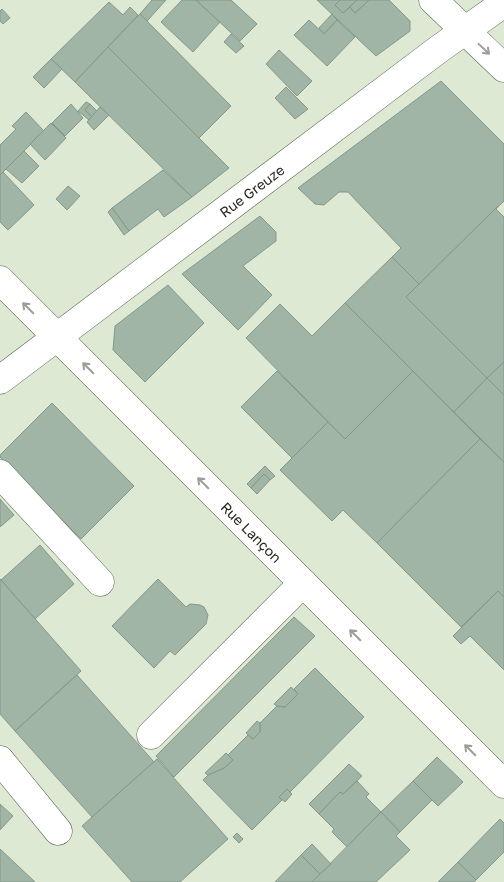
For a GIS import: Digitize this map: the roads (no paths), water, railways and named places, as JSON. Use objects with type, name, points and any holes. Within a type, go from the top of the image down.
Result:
[{"type":"street","points":[[433,0],[504,68]]},
{"type":"street","name":"Rue Greuze","points":[[0,380],[464,30],[504,3]]},
{"type":"street","name":"Rue Lançon","points":[[0,280],[504,784]]},
{"type":"street","points":[[0,474],[100,582]]},
{"type":"street","points":[[151,735],[303,583]]},
{"type":"street","points":[[0,760],[58,831]]}]
